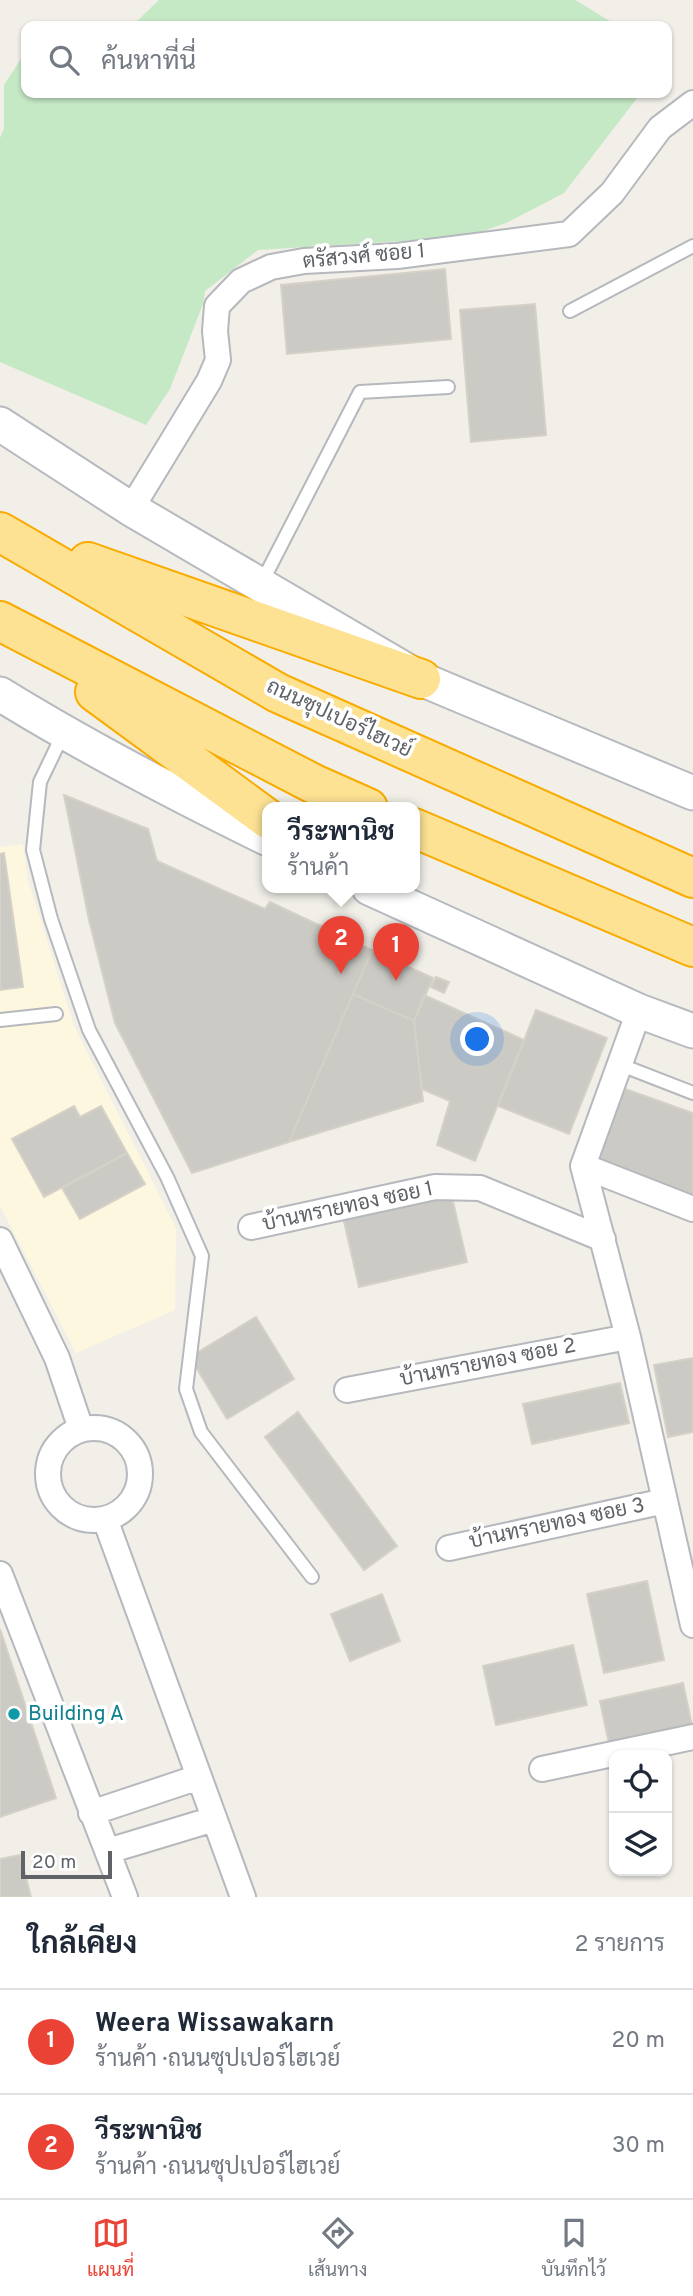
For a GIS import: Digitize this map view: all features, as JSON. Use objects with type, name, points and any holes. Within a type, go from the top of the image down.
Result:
[{"type":"highway","points":[[0,531],[421,679]]},
{"type":"highway","name":"ถนนซุปเปอร์ไฮเวย์","points":[[0,531],[278,693],[693,878]]},
{"type":"highway","points":[[0,621],[314,785],[354,802]]},
{"type":"highway","points":[[0,621],[262,815]]},
{"type":"highway","points":[[420,830],[693,947]]},
{"type":"main road","points":[[0,424],[131,509],[421,679],[693,793]]},
{"type":"main road","points":[[0,694],[64,733],[174,793],[262,836]]},
{"type":"main road","points":[[380,893],[639,1011],[693,1031]]},
{"type":"street","name":"ตรัสวงศ์ ซอย 1","points":[[131,509],[209,381],[218,360],[215,331],[217,306],[241,281],[271,267],[304,261],[397,256],[569,234],[612,193],[660,128],[693,103]]},
{"type":"street","points":[[639,1011],[583,1166],[628,1336],[693,1625]]},
{"type":"street","points":[[583,1166],[693,1209]]},
{"type":"street","name":"บ้านทรายทอง ซอย 1","points":[[251,1227],[435,1187],[480,1188],[603,1239]]},
{"type":"street","points":[[3,1251],[57,1358],[81,1429]]},
{"type":"street","name":"บ้านทรายทอง ซอย 2","points":[[347,1390],[628,1336]]},
{"type":"street","points":[[96,1427],[117,1434],[134,1448],[139,1462],[141,1476],[138,1491],[130,1503],[105,1519],[90,1520],[75,1516],[63,1508],[49,1483],[48,1469],[58,1444],[81,1429],[96,1427]]},
{"type":"street","name":"บ้านทรายทอง ซอย 3","points":[[449,1548],[665,1501]]},
{"type":"street","points":[[105,1519],[243,1897]]},
{"type":"street","points":[[0,1574],[125,1897]]},
{"type":"street","points":[[542,1769],[693,1737]]},
{"type":"street","points":[[91,1813],[199,1777]]},
{"type":"street","points":[[108,1851],[214,1819]]},
{"type":"lane","points":[[570,311],[693,247]]},
{"type":"lane","points":[[260,586],[360,392],[448,387]]},
{"type":"lane","points":[[64,733],[40,782],[33,850],[51,919],[89,1030],[167,1177],[202,1256],[186,1389],[201,1432],[312,1577]]},
{"type":"lane","points":[[0,1020],[56,1014]]},
{"type":"lane","points":[[621,1065],[693,1093]]},
{"type":"shaded area","points":[[23,844],[28,880],[74,1026],[176,1228],[175,1310],[76,1353],[0,1206],[0,847]]},
{"type":"green space","points":[[159,0],[575,0],[610,21],[137,21]]},
{"type":"green space","points":[[21,59],[21,98],[637,98],[564,193],[506,223],[466,237],[258,250],[205,291],[203,304],[170,389],[146,425],[0,362],[0,138],[4,128],[4,85]]},
{"type":"building","points":[[445,269],[451,339],[287,354],[281,285]]},
{"type":"building","points":[[535,304],[546,435],[471,442],[460,310]]},
{"type":"building","points":[[64,795],[148,829],[157,861],[265,909],[270,902],[372,950],[289,1142],[192,1173],[115,1023],[89,920]]},
{"type":"building","points":[[4,853],[23,987],[0,990],[0,854]]},
{"type":"building","points":[[372,950],[433,978],[414,1021],[353,994]]},
{"type":"building","points":[[436,977],[449,982],[444,993],[431,987]]},
{"type":"building","points":[[353,994],[414,1021],[423,1101],[289,1142]]},
{"type":"building","points":[[424,995],[524,1040],[475,1161],[437,1145],[450,1101],[422,1089],[414,1021]]},
{"type":"building","points":[[536,1010],[607,1038],[569,1134],[498,1106]]},
{"type":"building","points":[[625,1089],[693,1113],[693,1201],[595,1165]]},
{"type":"building","points":[[74,1106],[80,1117],[101,1106],[127,1153],[44,1197],[12,1139]]},
{"type":"building","points":[[127,1153],[145,1184],[80,1219],[62,1188]]},
{"type":"building","points":[[451,1193],[467,1262],[359,1287],[343,1217]]},
{"type":"building","points":[[256,1317],[294,1379],[227,1419],[190,1357]]},
{"type":"building","points":[[693,1358],[693,1432],[668,1437],[654,1365]]},
{"type":"building","points":[[620,1383],[629,1423],[532,1444],[523,1404]]},
{"type":"building","points":[[298,1412],[397,1546],[364,1570],[265,1437]]},
{"type":"building","points":[[647,1581],[664,1660],[604,1673],[587,1594]]},
{"type":"building","points":[[382,1594],[400,1641],[350,1661],[331,1614]]},
{"type":"building","name":"Building A","points":[[0,1629],[56,1798],[0,1817]]},
{"type":"building","points":[[573,1645],[587,1705],[496,1725],[483,1666]]},
{"type":"building","points":[[683,1683],[692,1725],[609,1744],[600,1701]]},
{"type":"building","points":[[20,1855],[31,1897],[0,1897],[0,1859]]},
{"type":"place","name":"วีระพานิช","points":[[341,974]]},
{"type":"place","name":"Weera Wissawakarn","points":[[396,981]]},
{"type":"place","name":"Building A","points":[[14,1714]]}]
